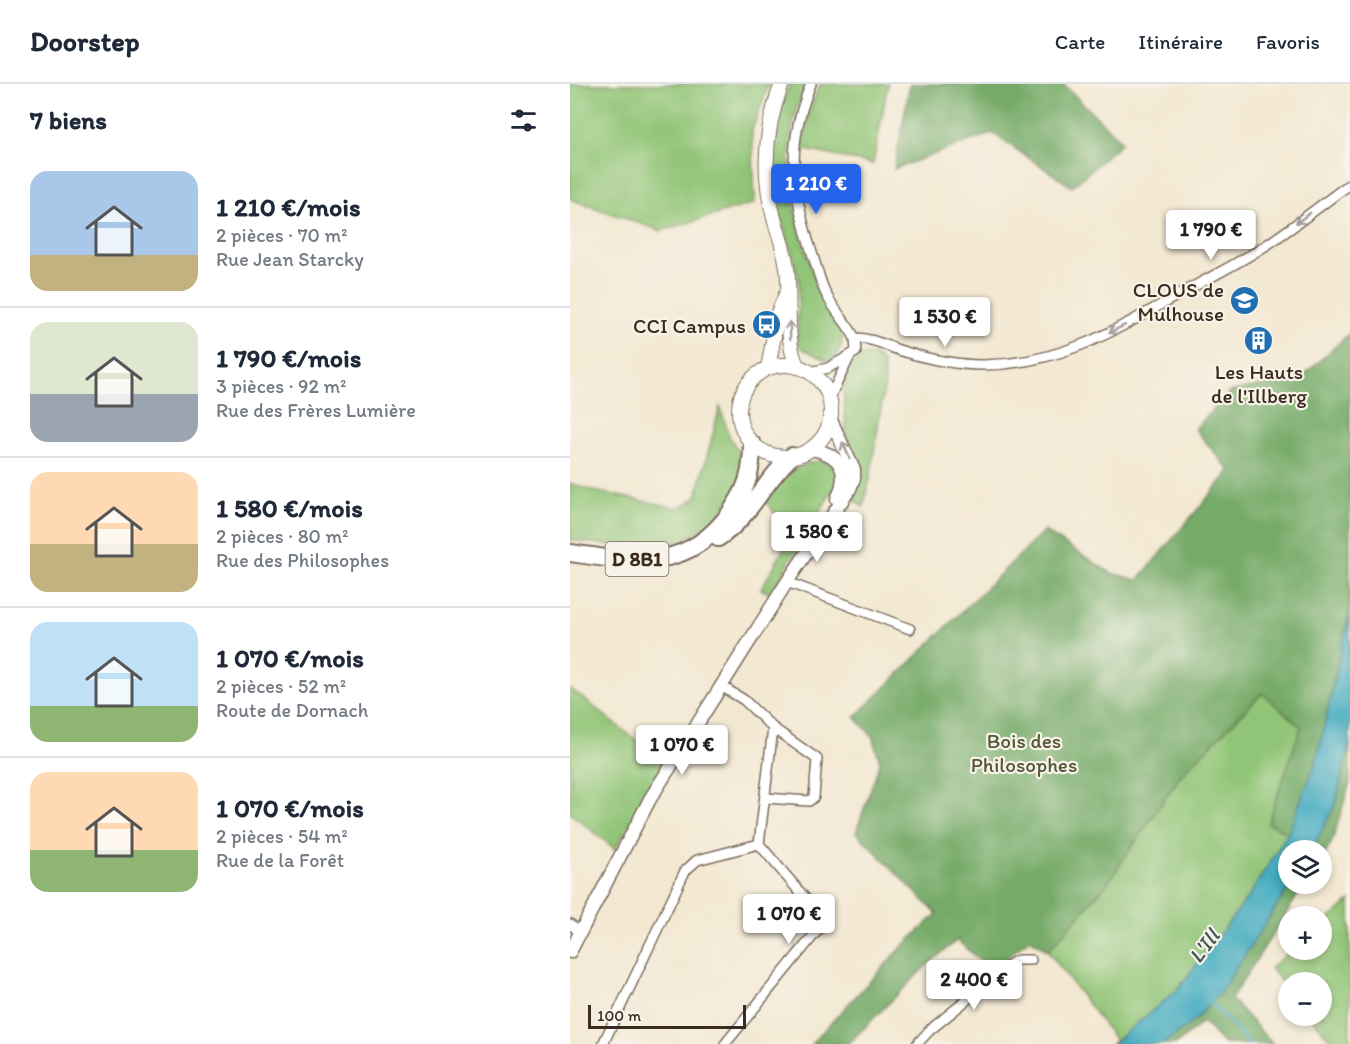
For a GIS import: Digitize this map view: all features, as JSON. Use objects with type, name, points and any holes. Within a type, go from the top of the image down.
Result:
[{"type":"highway","name":"D 8B1","points":[[700,544],[723,521],[744,492],[751,473],[752,444]]},
{"type":"highway","name":"D 8B1","points":[[570,553],[607,558],[650,559],[680,554],[714,540],[728,532],[741,519],[772,476],[792,456]]},
{"type":"main road","points":[[570,952],[575,928],[650,799],[787,582],[850,489],[854,478],[851,463],[830,418],[829,399],[819,380],[804,369],[791,352],[787,268],[769,197],[766,167],[771,119],[782,84]]},
{"type":"main road","points":[[768,368],[778,313],[787,292]]},
{"type":"main road","points":[[804,369],[778,365],[760,372],[746,385],[739,405],[740,424],[752,444],[764,452],[778,456],[792,456],[811,449],[824,435],[830,418]]},
{"type":"main road","points":[[811,449],[829,454],[843,470],[842,489],[829,517]]},
{"type":"street","points":[[811,84],[794,140],[795,187],[821,284],[831,304],[855,338],[853,354],[829,399]]},
{"type":"street","points":[[855,338],[867,338],[904,352],[963,364],[997,364],[1053,356],[1077,348],[1130,322],[1265,246],[1350,184]]},
{"type":"street","points":[[804,369],[828,368],[853,354]]},
{"type":"street","points":[[787,582],[910,628]]},
{"type":"street","points":[[721,686],[744,700],[773,728],[817,759],[814,797],[809,801],[766,798]]},
{"type":"street","points":[[725,1044],[818,930],[820,924],[817,912],[759,844],[773,728]]},
{"type":"street","points":[[603,1044],[685,871],[697,860],[759,844]]},
{"type":"street","points":[[917,1044],[930,1030],[1012,963],[1018,960],[1031,960]]},
{"type":"green space","points":[[570,84],[769,84],[752,130],[755,203],[661,231],[570,199]]},
{"type":"green space","points":[[790,84],[806,84],[796,110],[791,136],[791,188],[796,214],[802,241],[820,292],[838,320],[842,332],[839,351],[828,361],[801,348],[797,341],[799,276],[776,195],[773,163],[776,131]]},
{"type":"green space","points":[[820,84],[888,84],[873,164],[801,149],[810,109]]},
{"type":"green space","points":[[910,84],[1063,84],[1122,142],[1072,187],[992,133],[894,169]]},
{"type":"green space","name":"Bois des Philosophes","points":[[1350,333],[1350,611],[1316,762],[1288,833],[1268,823],[1301,727],[1262,693],[1180,776],[1106,885],[1048,951],[1030,939],[990,970],[957,940],[925,967],[848,1044],[811,1044],[903,946],[937,914],[856,832],[880,762],[872,736],[855,717],[1044,531],[1111,573],[1138,580],[1230,471],[1195,429],[1230,392],[1303,376]]},
{"type":"green space","points":[[872,355],[883,364],[885,382],[870,478],[863,507],[855,500],[833,534],[855,489],[857,463],[846,437],[843,382],[854,363],[864,356]]},
{"type":"green space","points":[[720,407],[729,436],[740,454],[741,475],[738,489],[711,524],[684,540],[644,550],[570,540],[570,483],[594,491],[678,508],[696,498]]},
{"type":"green space","points":[[821,461],[833,465],[837,473],[837,483],[770,594],[761,589],[788,542],[784,525],[764,499],[782,479],[796,469]]},
{"type":"green space","points":[[570,688],[665,763],[615,849],[570,813]]},
{"type":"green space","points":[[1262,693],[1302,727],[1268,823],[1288,833],[1284,840],[1278,840],[1278,849],[1249,896],[1177,990],[1116,1041],[1048,951],[1106,885],[1180,776]]},
{"type":"green space","points":[[1350,740],[1350,783],[1332,842],[1332,840],[1317,840],[1336,803]]},
{"type":"green space","points":[[1284,894],[1299,894],[1291,906],[1278,906],[1278,926],[1231,999],[1273,1044],[1224,1044],[1203,1022],[1176,1044],[1163,1044],[1194,1021],[1220,993]]},
{"type":"green space","points":[[1350,901],[1350,1044],[1334,1044],[1319,1026],[1332,1026],[1332,972],[1278,972],[1278,977],[1270,968],[1280,960],[1332,960],[1332,916]]},
{"type":"water","name":"L'Ill","points":[[1350,611],[1350,740],[1336,803],[1317,840],[1284,840],[1316,762]]},
{"type":"water","name":"L'Ill","points":[[1278,849],[1278,894],[1284,894],[1220,993],[1194,1021],[1163,1044],[1112,1044],[1177,990],[1249,896]]},
{"type":"waterway","points":[[1209,1001],[1248,1044]]},
{"type":"place","name":"CLOUS de Mulhouse","points":[[1245,301]]},
{"type":"place","name":"CCI Campus","points":[[767,325]]},
{"type":"place","name":"Les Hauts de l'Illberg","points":[[1259,340]]}]
